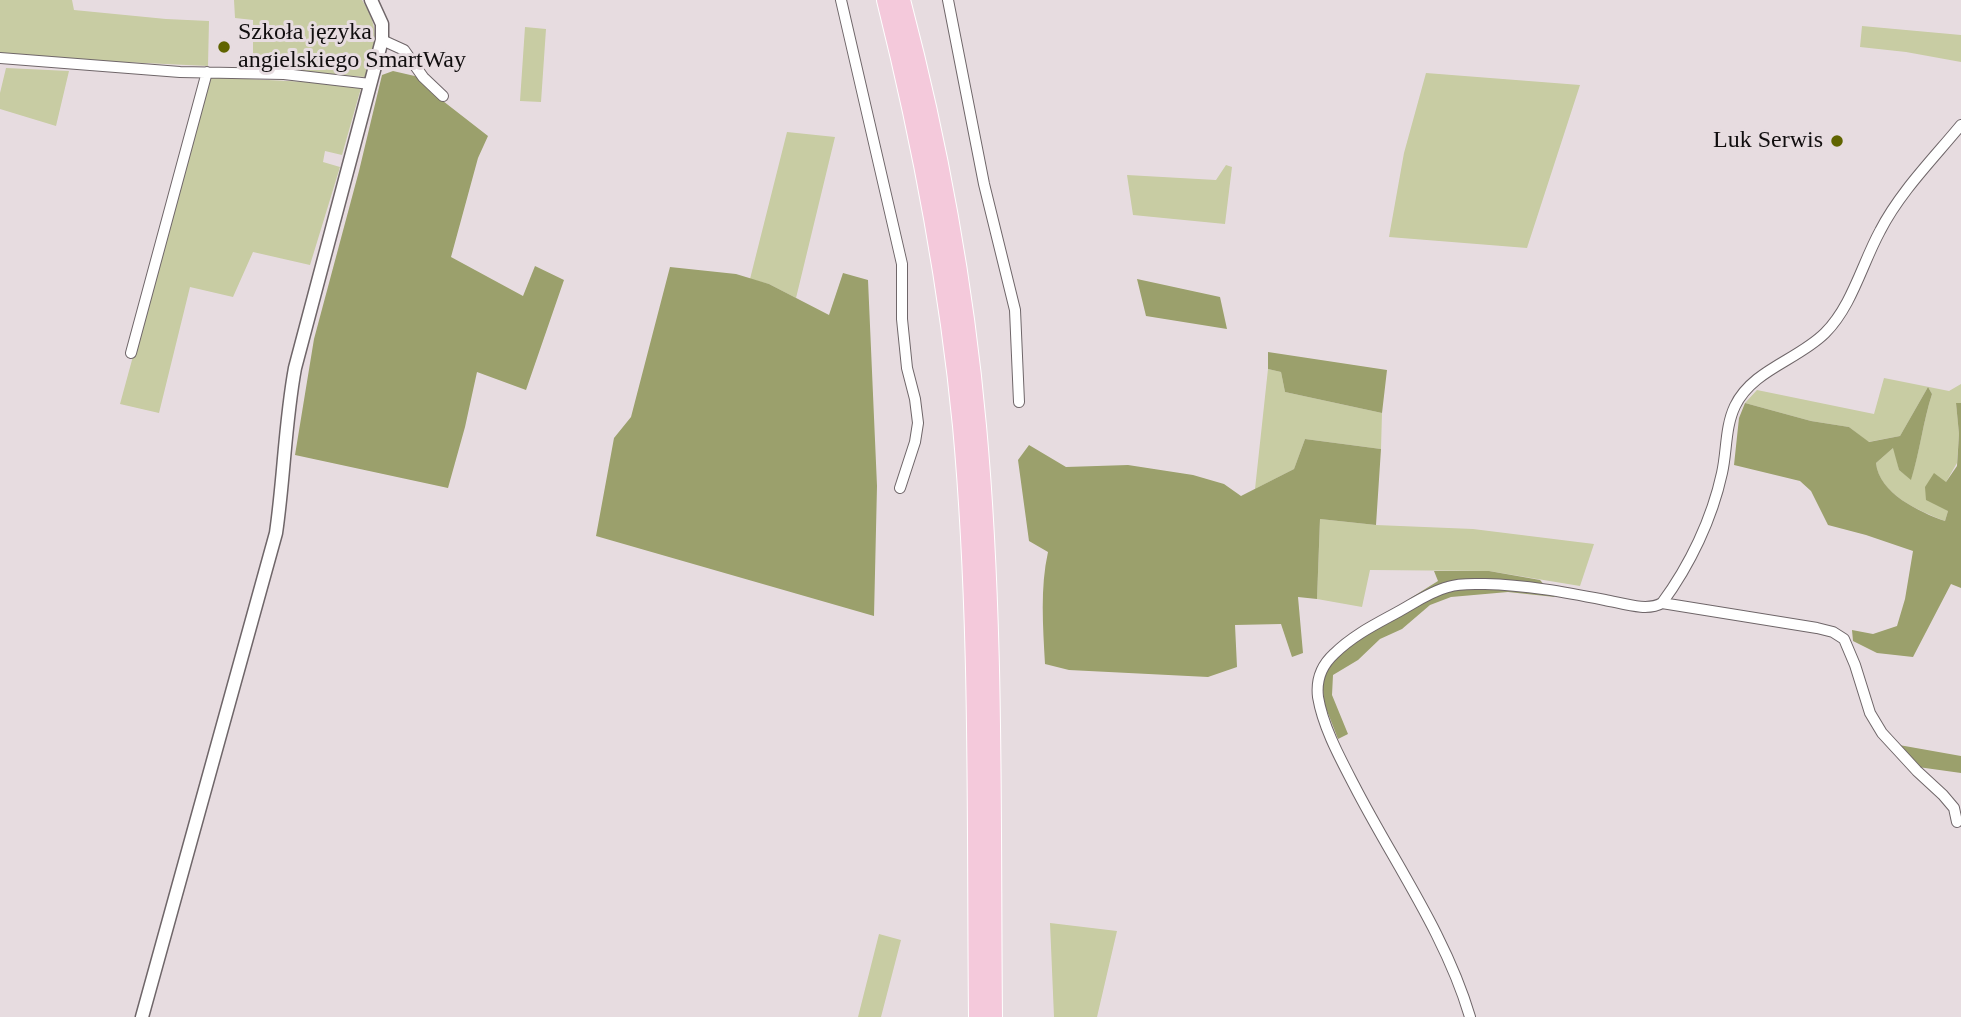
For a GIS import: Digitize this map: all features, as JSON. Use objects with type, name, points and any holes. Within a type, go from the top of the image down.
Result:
[{"type":"highway","points":[[886,0],[915,122],[933,217],[950,327],[963,439],[973,618],[978,1017]]},
{"type":"highway","points":[[901,0],[930,119],[950,220],[977,427],[988,619],[993,1017]]},
{"type":"street","points":[[142,1017],[276,533],[295,368],[382,40],[380,18],[370,0]]},
{"type":"street","points":[[841,0],[902,264],[902,319],[907,368],[918,423],[915,442],[900,488]]},
{"type":"street","points":[[948,0],[984,184],[1015,310],[1019,402]]},
{"type":"street","points":[[382,40],[404,50],[423,77],[443,96]]},
{"type":"street","points":[[0,58],[207,72],[284,74],[370,84]]},
{"type":"street","points":[[131,352],[207,72]]},
{"type":"street","points":[[1470,1017],[1452,965],[1368,813],[1331,736],[1318,697],[1318,678],[1321,671],[1331,656],[1363,631],[1449,586],[1516,584],[1637,606],[1657,606],[1662,603],[1699,540],[1712,508],[1723,470],[1730,418],[1744,391],[1759,377],[1807,349],[1834,324],[1892,209],[1961,125]]},
{"type":"street","points":[[1662,603],[1816,628],[1833,632],[1844,639],[1870,713],[1882,733],[1917,771],[1943,794],[1954,808],[1957,822]]},
{"type":"green space","points":[[0,0],[72,0],[74,10],[209,21],[208,66],[0,54]]},
{"type":"green space","points":[[234,0],[362,0],[372,20],[375,38],[365,77],[253,68],[253,20],[235,18]]},
{"type":"green space","points":[[1862,26],[1961,35],[1961,62],[1860,47]]},
{"type":"green space","points":[[525,27],[546,29],[541,102],[520,101]]},
{"type":"green space","points":[[6,68],[69,71],[56,126],[0,109],[0,93]]},
{"type":"green space","points":[[393,71],[419,77],[443,101],[488,136],[478,158],[451,257],[523,296],[535,266],[564,280],[526,390],[477,372],[448,488],[295,455],[314,339],[382,75]]},
{"type":"green space","points":[[1426,73],[1580,85],[1527,248],[1389,237],[1404,153]]},
{"type":"green space","points":[[209,77],[327,83],[361,88],[342,155],[325,151],[323,162],[340,167],[310,265],[253,252],[233,297],[190,287],[159,413],[120,404]]},
{"type":"green space","points":[[787,132],[835,137],[796,298],[769,284],[750,279]]},
{"type":"green space","points":[[1226,165],[1232,167],[1225,224],[1133,215],[1127,175],[1216,180]]},
{"type":"green space","points":[[670,267],[736,274],[769,284],[829,315],[843,273],[868,280],[877,486],[874,616],[596,536],[614,438],[631,417]]},
{"type":"green space","points":[[1137,279],[1220,297],[1227,329],[1146,316]]},
{"type":"green space","points":[[1268,352],[1387,370],[1382,413],[1285,392],[1281,372],[1268,369]]},
{"type":"green space","points":[[1268,369],[1281,372],[1285,392],[1382,413],[1381,449],[1305,439],[1294,469],[1255,489]]},
{"type":"green space","points":[[1884,378],[1949,391],[1961,384],[1961,403],[1956,403],[1959,434],[1957,463],[1946,482],[1948,511],[1945,521],[1902,500],[1892,492],[1884,484],[1876,463],[1894,447],[1899,470],[1911,479],[1932,394],[1928,387],[1900,436],[1868,442],[1849,427],[1811,421],[1745,403],[1757,390],[1874,414]]},
{"type":"green space","points":[[1928,387],[1932,394],[1911,480],[1899,470],[1893,448],[1876,463],[1879,474],[1892,492],[1913,507],[1945,521],[1948,511],[1926,500],[1925,487],[1934,473],[1946,482],[1957,466],[1959,434],[1956,403],[1961,403],[1961,588],[1951,584],[1913,657],[1877,653],[1853,641],[1852,630],[1873,634],[1897,626],[1905,599],[1913,551],[1828,525],[1811,491],[1800,481],[1734,465],[1739,418],[1745,403],[1811,421],[1849,427],[1869,442],[1900,436]]},
{"type":"green space","points":[[1305,439],[1381,449],[1376,525],[1320,519],[1317,599],[1298,597],[1303,653],[1292,657],[1281,624],[1235,625],[1237,667],[1208,677],[1069,670],[1045,664],[1043,593],[1048,552],[1029,541],[1018,460],[1029,445],[1066,467],[1128,465],[1193,475],[1224,484],[1241,496],[1294,469]]},
{"type":"green space","points":[[1320,519],[1376,525],[1473,529],[1594,544],[1580,586],[1489,571],[1370,570],[1362,607],[1317,599]]},
{"type":"green space","points":[[1434,571],[1489,571],[1540,580],[1555,597],[1508,592],[1451,597],[1430,605],[1402,629],[1380,639],[1358,660],[1333,675],[1332,695],[1348,734],[1338,739],[1324,703],[1322,676],[1361,629],[1438,581]]},
{"type":"green space","points":[[1899,745],[1961,756],[1961,773],[1918,767]]},
{"type":"green space","points":[[1050,923],[1117,931],[1097,1017],[1054,1017]]},
{"type":"green space","points":[[879,934],[901,940],[881,1017],[858,1017]]},
{"type":"place","name":"Szkoła języka angielskiego SmartWay","points":[[224,47]]},
{"type":"place","name":"Luk Serwis","points":[[1837,141]]}]
